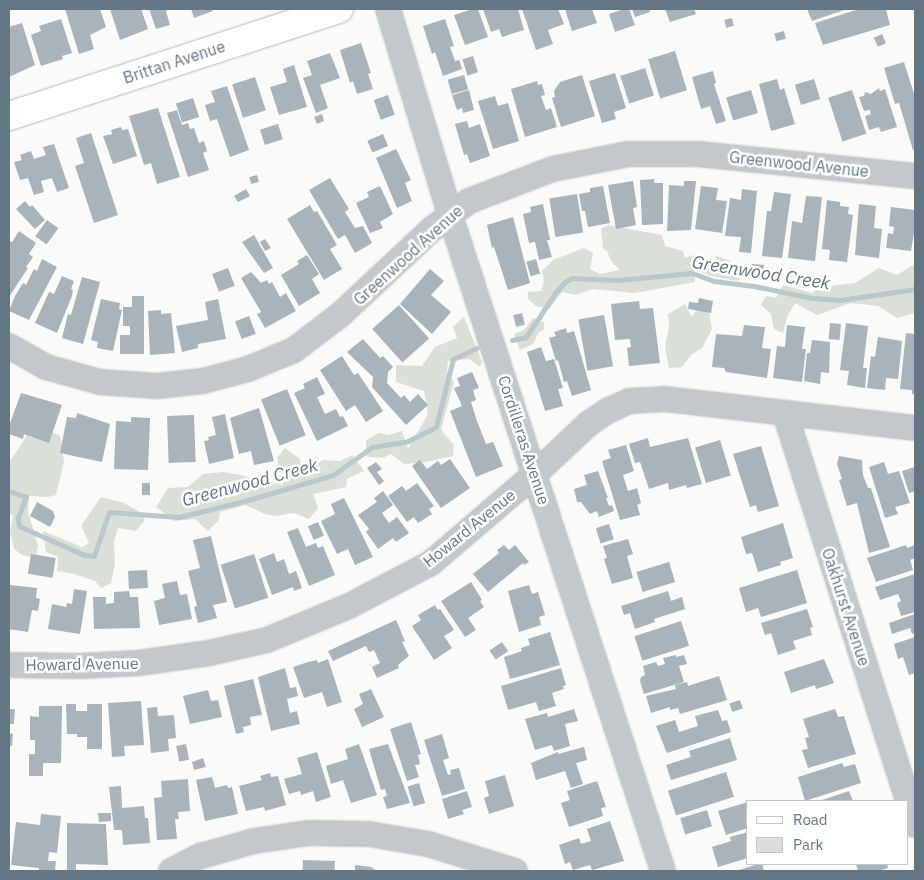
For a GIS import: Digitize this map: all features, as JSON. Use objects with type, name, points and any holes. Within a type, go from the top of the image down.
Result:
[{"type":"main road","name":"Brittan Avenue","points":[[9,116],[339,9]]},
{"type":"street","name":"Cordilleras Avenue","points":[[388,9],[450,215],[663,871]]},
{"type":"street","name":"Greenwood Avenue","points":[[9,346],[46,367],[100,382],[157,386],[204,381],[248,369],[294,350],[340,315],[450,215],[469,201],[553,169],[628,154],[698,154],[915,176]]},
{"type":"street","name":"Howard Avenue","points":[[9,665],[80,666],[139,663],[209,653],[267,640],[349,606],[431,563],[535,474],[588,424],[607,411],[629,401],[665,399],[915,428]]},
{"type":"street","name":"Oakhurst Avenue","points":[[785,413],[907,800]]},
{"type":"street","name":"Oakhurst Avenue","points":[[909,805],[915,826]]},
{"type":"street","points":[[171,871],[201,856],[254,841],[319,833],[369,834],[428,844],[515,871]]},
{"type":"green space","points":[[608,225],[662,235],[665,246],[683,251],[685,258],[697,254],[702,256],[703,266],[713,269],[717,256],[730,261],[742,276],[738,281],[711,276],[694,269],[695,282],[635,293],[592,289],[576,295],[562,292],[549,309],[536,306],[528,299],[528,292],[541,291],[544,282],[542,271],[553,260],[584,248],[593,253],[590,269],[600,274],[620,270],[611,261],[607,251],[603,248],[601,229]]},
{"type":"green space","points":[[915,264],[915,313],[897,318],[878,306],[851,303],[817,315],[795,303],[787,317],[783,333],[774,329],[771,314],[761,305],[766,296],[776,298],[783,285],[812,293],[820,287],[855,283],[879,268],[897,275]]},
{"type":"green space","points":[[685,304],[692,317],[695,312],[708,308],[712,329],[702,348],[691,355],[682,367],[669,368],[665,347],[669,326],[668,314]]},
{"type":"green space","points":[[464,317],[482,362],[480,367],[469,359],[448,361],[447,372],[454,382],[441,430],[454,445],[453,456],[426,462],[404,464],[391,454],[383,458],[367,457],[366,440],[379,433],[389,435],[402,431],[408,449],[428,414],[424,391],[396,382],[396,365],[422,366],[435,347],[457,338],[453,327]]},
{"type":"green space","points":[[533,318],[544,322],[544,330],[539,332],[533,344],[520,350],[514,334],[524,330]]},
{"type":"green space","points":[[31,429],[49,430],[60,436],[64,462],[56,495],[48,497],[29,496],[28,512],[38,545],[36,558],[22,555],[14,549],[10,531],[13,516],[9,513],[9,460],[11,460]]},
{"type":"green space","points":[[285,448],[300,459],[303,477],[311,473],[322,460],[340,461],[353,455],[364,471],[347,479],[346,487],[313,494],[318,508],[309,519],[294,513],[276,516],[265,514],[245,505],[220,512],[219,520],[208,531],[195,519],[174,521],[156,507],[168,488],[188,487],[203,474],[223,472],[246,476],[263,487],[271,483],[283,485],[277,458]]},
{"type":"green space","points":[[101,497],[124,503],[140,512],[145,520],[136,531],[118,528],[114,541],[115,564],[111,583],[101,588],[95,581],[57,571],[58,557],[46,552],[43,531],[82,547],[89,543],[81,526]]},
{"type":"building","points":[[65,9],[100,9],[106,27],[90,35],[94,49],[79,54]]},
{"type":"building","points":[[110,9],[141,9],[148,29],[120,40]]},
{"type":"building","points":[[149,9],[170,9],[166,11],[170,25],[156,29]]},
{"type":"building","points":[[191,9],[212,9],[213,11],[194,18]]},
{"type":"building","points":[[478,9],[488,37],[465,45],[454,15]]},
{"type":"building","points":[[483,9],[518,9],[524,30],[502,37],[499,29],[491,32]]},
{"type":"building","points":[[522,9],[558,9],[564,24],[548,30],[553,44],[536,50]]},
{"type":"building","points":[[565,9],[592,9],[597,23],[572,31]]},
{"type":"building","points":[[629,9],[635,25],[615,32],[609,14]]},
{"type":"building","points":[[632,9],[649,9],[650,12],[635,17]]},
{"type":"building","points":[[665,9],[694,9],[696,14],[670,22]]},
{"type":"building","points":[[807,9],[847,9],[812,21]]},
{"type":"building","points":[[859,9],[886,9],[890,25],[823,45],[815,23]]},
{"type":"building","points":[[732,18],[734,26],[726,28],[724,20]]},
{"type":"building","points":[[61,19],[72,53],[62,56],[63,59],[41,66],[31,35],[41,31],[39,26]]},
{"type":"building","points":[[445,19],[454,46],[450,47],[455,61],[459,60],[462,69],[443,76],[435,52],[432,54],[423,26]]},
{"type":"building","points":[[22,23],[35,65],[9,77],[9,27]]},
{"type":"building","points":[[784,31],[786,39],[776,41],[774,33]]},
{"type":"building","points":[[882,34],[886,43],[878,47],[874,38]]},
{"type":"building","points":[[361,43],[371,73],[368,74],[373,89],[357,94],[353,81],[350,83],[340,50]]},
{"type":"building","points":[[675,51],[687,90],[660,98],[648,59]]},
{"type":"building","points":[[330,53],[340,78],[320,85],[328,108],[316,113],[303,78],[312,75],[307,61]]},
{"type":"building","points":[[473,56],[478,72],[467,75],[462,59]]},
{"type":"building","points":[[904,62],[915,97],[915,149],[913,150],[899,103],[895,104],[884,68]]},
{"type":"building","points":[[294,65],[307,107],[279,115],[270,87],[287,82],[283,69]]},
{"type":"building","points":[[645,68],[654,96],[629,104],[620,76]]},
{"type":"building","points":[[713,71],[716,83],[714,84],[726,121],[716,124],[710,106],[701,109],[692,77]]},
{"type":"building","points":[[615,73],[626,108],[614,112],[616,119],[602,123],[589,81]]},
{"type":"building","points":[[464,75],[468,89],[452,94],[448,80]]},
{"type":"building","points":[[582,75],[595,116],[561,127],[552,98],[555,97],[554,91],[560,82]]},
{"type":"building","points":[[255,77],[266,110],[243,118],[232,84]]},
{"type":"building","points":[[777,79],[780,90],[784,88],[795,124],[771,131],[759,84]]},
{"type":"building","points":[[814,79],[820,99],[801,105],[795,85]]},
{"type":"building","points":[[537,81],[538,85],[542,84],[545,95],[541,96],[546,110],[551,108],[557,127],[525,137],[511,89]]},
{"type":"building","points":[[227,86],[249,150],[230,157],[217,119],[210,121],[205,105],[215,102],[211,91]]},
{"type":"building","points":[[879,88],[880,91],[885,89],[897,127],[881,132],[879,127],[869,130],[865,116],[871,114],[870,110],[864,111],[859,97],[864,96],[865,92],[871,94]]},
{"type":"building","points":[[469,90],[474,110],[463,113],[462,108],[457,110],[452,95]]},
{"type":"building","points":[[751,90],[758,113],[733,121],[726,98]]},
{"type":"building","points":[[852,90],[866,134],[842,141],[828,98]]},
{"type":"building","points":[[388,95],[395,115],[381,120],[374,100]]},
{"type":"building","points":[[495,96],[498,106],[508,103],[519,141],[493,149],[478,101]]},
{"type":"building","points":[[193,98],[199,117],[182,123],[176,104]]},
{"type":"building","points":[[158,108],[180,177],[157,184],[151,163],[144,165],[129,116]]},
{"type":"building","points":[[177,110],[182,125],[188,123],[190,129],[194,128],[199,143],[204,141],[207,151],[203,153],[209,170],[188,177],[167,113]]},
{"type":"building","points":[[322,114],[324,121],[317,124],[314,117]]},
{"type":"building","points":[[467,121],[469,128],[480,124],[490,156],[470,163],[467,154],[464,155],[455,124]]},
{"type":"building","points":[[278,124],[283,139],[265,145],[260,130]]},
{"type":"building","points":[[121,127],[122,130],[128,129],[137,156],[113,164],[103,136],[112,134],[111,130]]},
{"type":"building","points":[[91,133],[118,215],[94,223],[75,166],[84,163],[76,138]]},
{"type":"building","points":[[383,134],[388,146],[372,153],[367,141]]},
{"type":"building","points":[[54,144],[69,188],[57,192],[52,178],[41,181],[44,192],[34,195],[28,178],[20,180],[14,162],[22,160],[20,155],[31,151],[34,159],[46,155],[43,147]]},
{"type":"building","points":[[396,149],[411,180],[405,183],[412,201],[397,208],[376,158]]},
{"type":"building","points":[[257,175],[259,182],[251,184],[249,177]]},
{"type":"building","points":[[330,178],[349,209],[345,212],[355,228],[363,226],[372,243],[355,253],[345,235],[338,239],[309,190]]},
{"type":"building","points":[[654,179],[654,183],[663,183],[663,224],[642,225],[640,180]]},
{"type":"building","points":[[633,181],[637,207],[633,208],[636,225],[616,229],[608,185]]},
{"type":"building","points":[[684,181],[696,181],[691,230],[667,231],[669,185],[684,186]]},
{"type":"building","points":[[380,186],[393,214],[380,222],[383,228],[370,233],[356,203],[369,197],[367,192]]},
{"type":"building","points":[[603,186],[610,223],[588,227],[585,211],[582,211],[579,194],[590,192],[590,188]]},
{"type":"building","points":[[701,186],[718,188],[716,200],[727,201],[722,233],[695,229]]},
{"type":"building","points":[[246,189],[250,196],[238,202],[234,196]]},
{"type":"building","points":[[742,189],[757,191],[751,253],[739,252],[741,237],[725,236],[730,198],[741,200]]},
{"type":"building","points":[[774,192],[791,194],[782,258],[762,256],[767,211],[771,211]]},
{"type":"building","points":[[577,194],[583,233],[555,237],[549,198]]},
{"type":"building","points":[[806,196],[822,197],[815,261],[788,258],[792,221],[802,223]]},
{"type":"building","points":[[827,200],[840,202],[840,206],[849,207],[848,214],[853,215],[847,262],[829,260],[830,250],[822,249]]},
{"type":"building","points":[[25,201],[30,207],[32,205],[45,220],[35,229],[16,209]]},
{"type":"building","points":[[543,204],[550,240],[547,240],[552,257],[539,260],[535,242],[529,243],[523,214],[531,212],[530,207]]},
{"type":"building","points":[[859,204],[876,206],[874,228],[882,229],[879,258],[855,255]]},
{"type":"building","points":[[310,205],[314,212],[317,211],[337,245],[330,249],[342,269],[324,280],[287,219]]},
{"type":"building","points":[[891,207],[915,210],[915,227],[911,251],[886,248],[888,233],[893,234],[894,227],[889,226]]},
{"type":"building","points":[[513,217],[530,283],[508,290],[494,247],[492,248],[487,225]]},
{"type":"building","points":[[47,220],[58,228],[47,244],[35,236]]},
{"type":"building","points":[[19,231],[36,243],[29,254],[33,257],[26,267],[28,268],[9,297],[9,241],[12,242]]},
{"type":"building","points":[[254,235],[273,268],[264,273],[242,242]]},
{"type":"building","points":[[265,239],[271,248],[265,251],[260,242]]},
{"type":"building","points":[[307,255],[319,274],[312,279],[320,293],[299,306],[281,275],[299,264],[297,261]]},
{"type":"building","points":[[42,259],[57,267],[29,320],[9,311],[23,283],[26,285],[34,269],[37,271]]},
{"type":"building","points":[[536,259],[540,273],[531,276],[526,262]]},
{"type":"building","points":[[752,264],[764,265],[763,279],[751,278]]},
{"type":"building","points":[[228,268],[235,286],[219,292],[212,274]]},
{"type":"building","points":[[430,269],[444,281],[431,295],[451,312],[432,334],[400,304]]},
{"type":"building","points":[[251,272],[261,283],[267,280],[269,284],[272,282],[280,297],[286,293],[296,311],[265,328],[257,314],[261,312],[241,278]]},
{"type":"building","points":[[62,276],[74,281],[71,289],[73,290],[72,296],[57,333],[35,323],[49,292],[54,294]]},
{"type":"building","points":[[82,277],[100,282],[83,344],[62,338],[68,314],[71,315]]},
{"type":"building","points":[[132,296],[144,296],[144,354],[120,354],[120,335],[130,335],[130,326],[123,326],[123,307],[132,307]]},
{"type":"building","points":[[699,298],[713,301],[711,313],[688,309],[689,302],[698,303]]},
{"type":"building","points":[[101,299],[120,303],[119,309],[122,310],[113,351],[97,348],[98,342],[91,340]]},
{"type":"building","points":[[218,299],[226,339],[198,344],[198,348],[182,352],[176,326],[208,320],[205,302]]},
{"type":"building","points":[[639,301],[640,309],[653,308],[660,363],[629,366],[627,348],[631,347],[630,339],[615,340],[611,304]]},
{"type":"building","points":[[399,305],[429,338],[402,363],[372,329]]},
{"type":"building","points":[[161,310],[161,314],[171,313],[175,353],[150,355],[148,311]]},
{"type":"building","points":[[522,313],[525,325],[516,327],[513,315]]},
{"type":"building","points":[[604,315],[613,366],[587,371],[578,320]]},
{"type":"building","points":[[249,316],[256,334],[242,339],[235,321]]},
{"type":"building","points":[[830,323],[841,324],[840,340],[829,339]]},
{"type":"building","points":[[846,323],[868,326],[863,368],[867,368],[865,388],[847,385],[849,371],[840,370]]},
{"type":"building","points":[[744,325],[765,327],[762,348],[771,349],[767,378],[726,372],[724,368],[712,367],[716,334],[742,336]]},
{"type":"building","points":[[787,325],[805,327],[802,349],[806,349],[802,382],[773,378],[777,346],[785,347]]},
{"type":"building","points":[[566,328],[567,333],[574,331],[591,390],[572,396],[567,381],[564,382],[549,338],[556,336],[554,332]]},
{"type":"building","points":[[906,333],[915,334],[915,395],[912,394],[912,390],[900,389]]},
{"type":"building","points":[[878,337],[902,341],[898,379],[886,378],[885,390],[867,388],[871,356],[875,357]]},
{"type":"building","points":[[363,339],[380,358],[383,356],[393,367],[388,372],[387,383],[401,398],[404,395],[410,402],[418,394],[428,405],[406,425],[372,387],[373,377],[347,352]]},
{"type":"building","points":[[812,340],[830,342],[829,373],[821,372],[820,384],[804,381],[807,353],[810,353]]},
{"type":"building","points":[[541,347],[546,361],[554,359],[563,388],[558,389],[563,406],[545,411],[527,352]]},
{"type":"building","points":[[342,356],[354,375],[358,373],[383,411],[366,422],[355,405],[346,411],[320,370]]},
{"type":"building","points":[[472,372],[479,388],[473,390],[476,400],[471,402],[477,421],[486,444],[493,442],[503,466],[476,477],[450,411],[462,406],[454,388],[460,386],[457,378]]},
{"type":"building","points":[[317,377],[325,394],[317,397],[325,414],[336,409],[340,417],[343,416],[348,426],[317,441],[294,393],[305,388],[303,384]]},
{"type":"building","points":[[287,389],[306,435],[280,446],[261,399]]},
{"type":"building","points":[[21,393],[62,405],[49,443],[24,434],[23,439],[9,434],[9,426]]},
{"type":"building","points":[[259,408],[274,461],[254,465],[251,451],[239,454],[230,418]]},
{"type":"building","points":[[77,413],[110,424],[102,462],[60,453],[67,417],[76,418]]},
{"type":"building","points":[[225,414],[234,458],[209,464],[204,441],[209,440],[208,437],[216,435],[212,417]]},
{"type":"building","points":[[194,415],[196,462],[169,463],[167,416]]},
{"type":"building","points":[[131,417],[150,418],[148,470],[114,469],[116,421],[131,422]]},
{"type":"building","points":[[648,438],[650,447],[688,438],[702,484],[687,488],[686,485],[669,490],[668,483],[649,489],[640,462],[635,463],[629,444]]},
{"type":"building","points":[[720,440],[731,475],[706,483],[695,448]]},
{"type":"building","points":[[626,445],[634,471],[623,475],[628,491],[637,488],[641,503],[637,505],[640,515],[620,520],[602,461],[611,458],[608,450]]},
{"type":"building","points":[[761,446],[779,506],[758,512],[756,505],[750,507],[733,454]]},
{"type":"building","points":[[839,456],[862,460],[863,475],[868,488],[871,488],[890,547],[869,553],[857,503],[847,506],[839,480],[842,479],[837,464]]},
{"type":"building","points":[[450,459],[470,488],[441,508],[412,466],[420,460],[427,469],[438,461],[441,465]]},
{"type":"building","points":[[376,462],[382,469],[377,472],[384,481],[379,485],[367,468]]},
{"type":"building","points":[[884,462],[888,474],[899,471],[910,503],[895,507],[898,514],[885,518],[869,467]]},
{"type":"building","points":[[915,467],[915,491],[909,493],[902,471]]},
{"type":"building","points":[[598,471],[609,506],[612,505],[614,511],[599,517],[597,511],[590,514],[581,502],[577,502],[574,489],[587,485],[584,475]]},
{"type":"building","points":[[142,483],[150,483],[150,495],[142,495]]},
{"type":"building","points":[[417,483],[434,506],[429,509],[432,514],[418,523],[414,517],[407,522],[388,496],[402,486],[406,491]]},
{"type":"building","points":[[383,491],[393,505],[382,513],[389,523],[397,517],[409,533],[396,542],[393,538],[378,549],[366,532],[369,529],[358,515],[377,502],[374,498]]},
{"type":"building","points":[[344,498],[373,557],[355,565],[348,549],[337,554],[321,521],[335,514],[331,504]]},
{"type":"building","points":[[37,502],[53,511],[55,517],[50,527],[30,516]]},
{"type":"building","points":[[318,522],[324,536],[314,540],[308,526]]},
{"type":"building","points":[[783,523],[793,558],[780,562],[781,565],[758,572],[752,553],[746,554],[741,537]]},
{"type":"building","points":[[609,524],[614,539],[601,544],[596,528]]},
{"type":"building","points":[[298,528],[306,547],[316,543],[318,548],[323,546],[335,575],[309,586],[287,532]]},
{"type":"building","points":[[211,536],[227,602],[213,605],[217,618],[198,623],[194,607],[197,606],[188,571],[200,568],[193,540]]},
{"type":"building","points":[[628,539],[633,554],[627,556],[633,578],[612,584],[604,559],[607,558],[603,546]]},
{"type":"building","points":[[504,545],[509,550],[515,545],[529,562],[524,565],[523,563],[488,592],[473,574],[499,553],[497,550]]},
{"type":"building","points":[[906,545],[907,548],[915,545],[915,558],[910,560],[913,570],[876,582],[867,558]]},
{"type":"building","points":[[274,553],[277,562],[284,559],[289,574],[296,571],[302,588],[294,591],[293,587],[272,595],[259,559]]},
{"type":"building","points":[[31,554],[56,558],[53,578],[28,574]]},
{"type":"building","points":[[254,554],[268,598],[235,609],[221,565]]},
{"type":"building","points":[[669,562],[675,582],[643,592],[636,572]]},
{"type":"building","points":[[147,570],[148,588],[129,589],[128,571]]},
{"type":"building","points":[[797,570],[807,603],[761,617],[758,608],[746,612],[739,588]]},
{"type":"building","points":[[915,574],[915,612],[901,616],[897,603],[901,601],[898,594],[880,600],[875,587]]},
{"type":"building","points":[[177,581],[180,595],[187,594],[192,619],[159,625],[154,601],[165,598],[162,584]]},
{"type":"building","points":[[471,582],[484,607],[468,618],[476,630],[465,637],[441,601]]},
{"type":"building","points":[[10,585],[37,588],[36,598],[40,599],[38,611],[32,610],[28,632],[9,629]]},
{"type":"building","points":[[529,585],[532,594],[538,592],[545,615],[539,617],[541,625],[519,632],[508,591]]},
{"type":"building","points":[[74,589],[87,591],[80,634],[48,629],[52,604],[66,607],[67,603],[72,604]]},
{"type":"building","points":[[129,591],[130,597],[138,597],[140,628],[94,629],[93,597],[106,597],[106,604],[114,603],[114,592]]},
{"type":"building","points":[[668,591],[671,601],[682,597],[685,609],[654,619],[655,622],[635,629],[630,613],[624,615],[621,606]]},
{"type":"building","points":[[435,605],[438,610],[440,609],[454,630],[444,636],[452,648],[434,660],[412,626],[421,620],[418,615]]},
{"type":"building","points":[[807,609],[813,627],[810,628],[812,635],[793,641],[796,649],[778,655],[771,633],[765,635],[761,623]]},
{"type":"building","points":[[915,614],[915,633],[912,634],[910,628],[892,634],[889,623]]},
{"type":"building","points":[[396,620],[405,641],[402,642],[409,656],[398,665],[399,668],[377,678],[372,667],[380,663],[374,650],[369,652],[366,646],[333,661],[328,651]]},
{"type":"building","points":[[681,621],[689,646],[642,661],[634,636]]},
{"type":"building","points":[[550,632],[560,665],[510,679],[504,657],[522,651],[521,648],[530,645],[528,639]]},
{"type":"building","points":[[915,637],[915,673],[909,675],[903,657],[898,659],[894,644]]},
{"type":"building","points":[[502,642],[508,651],[496,660],[490,650]]},
{"type":"building","points":[[676,655],[676,657],[684,655],[687,664],[679,666],[684,682],[644,694],[640,681],[641,677],[645,675],[643,666],[656,662],[658,666],[665,664],[663,658]]},
{"type":"building","points":[[328,659],[342,702],[327,707],[322,692],[304,698],[293,667],[317,660],[318,663]]},
{"type":"building","points":[[824,659],[834,683],[816,689],[815,685],[791,693],[784,672]]},
{"type":"building","points":[[285,668],[290,688],[296,687],[298,696],[287,699],[290,713],[297,711],[300,724],[271,731],[258,677]]},
{"type":"building","points":[[561,668],[566,685],[563,686],[564,689],[552,693],[556,706],[539,711],[536,702],[508,710],[501,686]]},
{"type":"building","points":[[719,676],[727,700],[680,714],[678,708],[670,710],[670,707],[651,713],[646,696],[676,689],[675,685],[687,682],[688,686]]},
{"type":"building","points":[[253,679],[262,715],[250,717],[251,725],[243,727],[244,732],[236,734],[224,686]]},
{"type":"building","points":[[371,689],[384,717],[362,727],[354,709],[363,704],[359,694]]},
{"type":"building","points":[[208,690],[211,701],[218,700],[222,717],[190,724],[183,696]]},
{"type":"building","points":[[740,700],[743,709],[732,712],[730,703]]},
{"type":"building","points":[[141,701],[144,745],[124,746],[125,756],[112,757],[108,703]]},
{"type":"building","points":[[66,704],[76,704],[76,711],[87,711],[87,704],[102,704],[102,749],[87,749],[87,737],[67,734]]},
{"type":"building","points":[[39,706],[62,706],[61,763],[43,763],[43,776],[29,776],[29,754],[35,754],[35,740],[30,740],[30,716],[39,717]]},
{"type":"building","points":[[157,707],[158,716],[174,715],[176,738],[168,739],[169,751],[151,753],[147,708]]},
{"type":"building","points":[[9,709],[15,709],[14,724],[9,724]]},
{"type":"building","points":[[574,709],[578,721],[565,724],[570,746],[554,751],[552,745],[535,750],[525,719],[547,713],[548,717]]},
{"type":"building","points":[[835,709],[838,717],[844,716],[856,754],[808,768],[802,750],[808,749],[805,738],[809,737],[803,719]]},
{"type":"building","points":[[718,710],[722,721],[727,720],[731,732],[667,753],[656,726],[675,720],[679,732],[698,726],[695,716]]},
{"type":"building","points":[[411,722],[421,754],[418,755],[420,764],[415,765],[419,777],[407,781],[390,729]]},
{"type":"building","points":[[9,733],[13,734],[12,746],[9,746]]},
{"type":"building","points":[[442,734],[449,758],[443,760],[448,775],[451,774],[450,770],[459,768],[465,789],[442,796],[424,740]]},
{"type":"building","points":[[730,738],[737,760],[671,780],[666,765],[691,757],[689,751]]},
{"type":"building","points":[[186,744],[189,760],[179,762],[176,746]]},
{"type":"building","points":[[359,744],[377,795],[351,803],[343,780],[331,784],[326,766],[348,759],[345,749]]},
{"type":"building","points":[[388,744],[410,803],[387,809],[383,797],[387,796],[385,789],[381,790],[369,749]]},
{"type":"building","points":[[584,747],[587,760],[576,763],[583,784],[571,788],[565,771],[536,780],[531,763],[558,752],[558,754]]},
{"type":"building","points":[[317,752],[331,797],[316,802],[313,791],[301,795],[300,791],[289,794],[284,779],[302,774],[297,758]]},
{"type":"building","points":[[203,758],[206,767],[194,770],[192,762]]},
{"type":"building","points":[[842,763],[844,767],[855,764],[861,783],[805,800],[798,777]]},
{"type":"building","points":[[726,772],[734,797],[676,816],[668,791]]},
{"type":"building","points":[[270,773],[271,777],[278,776],[286,805],[265,811],[264,807],[246,811],[239,786],[262,780],[260,776]]},
{"type":"building","points":[[505,775],[514,806],[489,814],[484,798],[489,796],[485,781]]},
{"type":"building","points":[[212,777],[215,788],[227,785],[228,788],[232,787],[238,814],[205,821],[196,780]]},
{"type":"building","points":[[188,779],[190,811],[178,812],[179,819],[175,819],[177,839],[157,840],[154,798],[162,797],[161,781]]},
{"type":"building","points":[[597,781],[606,807],[601,808],[603,816],[569,827],[561,803],[570,800],[567,791]]},
{"type":"building","points":[[419,783],[425,803],[414,807],[408,787]]},
{"type":"building","points":[[121,786],[122,808],[144,806],[145,818],[148,818],[150,843],[123,845],[122,830],[114,830],[109,787]]},
{"type":"building","points":[[467,791],[472,807],[462,810],[464,814],[448,819],[442,799]]},
{"type":"building","points":[[849,791],[853,800],[822,800]]},
{"type":"building","points":[[746,803],[746,829],[726,835],[718,811]]},
{"type":"building","points":[[707,810],[712,826],[685,834],[680,818]]},
{"type":"building","points":[[98,813],[111,813],[111,821],[99,822]]},
{"type":"building","points":[[41,814],[61,816],[57,853],[49,852],[48,861],[56,861],[55,871],[39,871],[39,868],[11,865],[16,822],[40,825]]},
{"type":"building","points":[[610,821],[624,861],[592,870],[590,865],[573,870],[570,862],[565,864],[559,845],[579,838],[581,844],[591,841],[587,829]]},
{"type":"building","points":[[67,823],[106,824],[108,865],[76,864],[76,871],[67,871]]},
{"type":"building","points":[[746,833],[746,859],[718,867],[712,847],[731,841],[730,837]]},
{"type":"building","points":[[303,860],[335,861],[335,871],[303,871]]},
{"type":"building","points":[[355,865],[371,867],[377,871],[355,871]]},
{"type":"building","points":[[755,865],[762,865],[764,871],[736,871]]},
{"type":"building","points":[[856,865],[887,865],[888,868],[878,871],[858,871]]},
{"type":"waterway","name":"Greenwood Creek","points":[[512,340],[526,337],[555,293],[565,282],[572,278],[618,280],[692,273],[714,281],[754,286],[812,298],[840,300],[915,289]]},
{"type":"waterway","name":"Greenwood Creek","points":[[9,491],[26,497],[18,518],[19,526],[84,555],[94,556],[109,512],[179,517],[248,500],[333,475],[372,447],[408,441],[436,427],[453,359],[477,348]]}]
